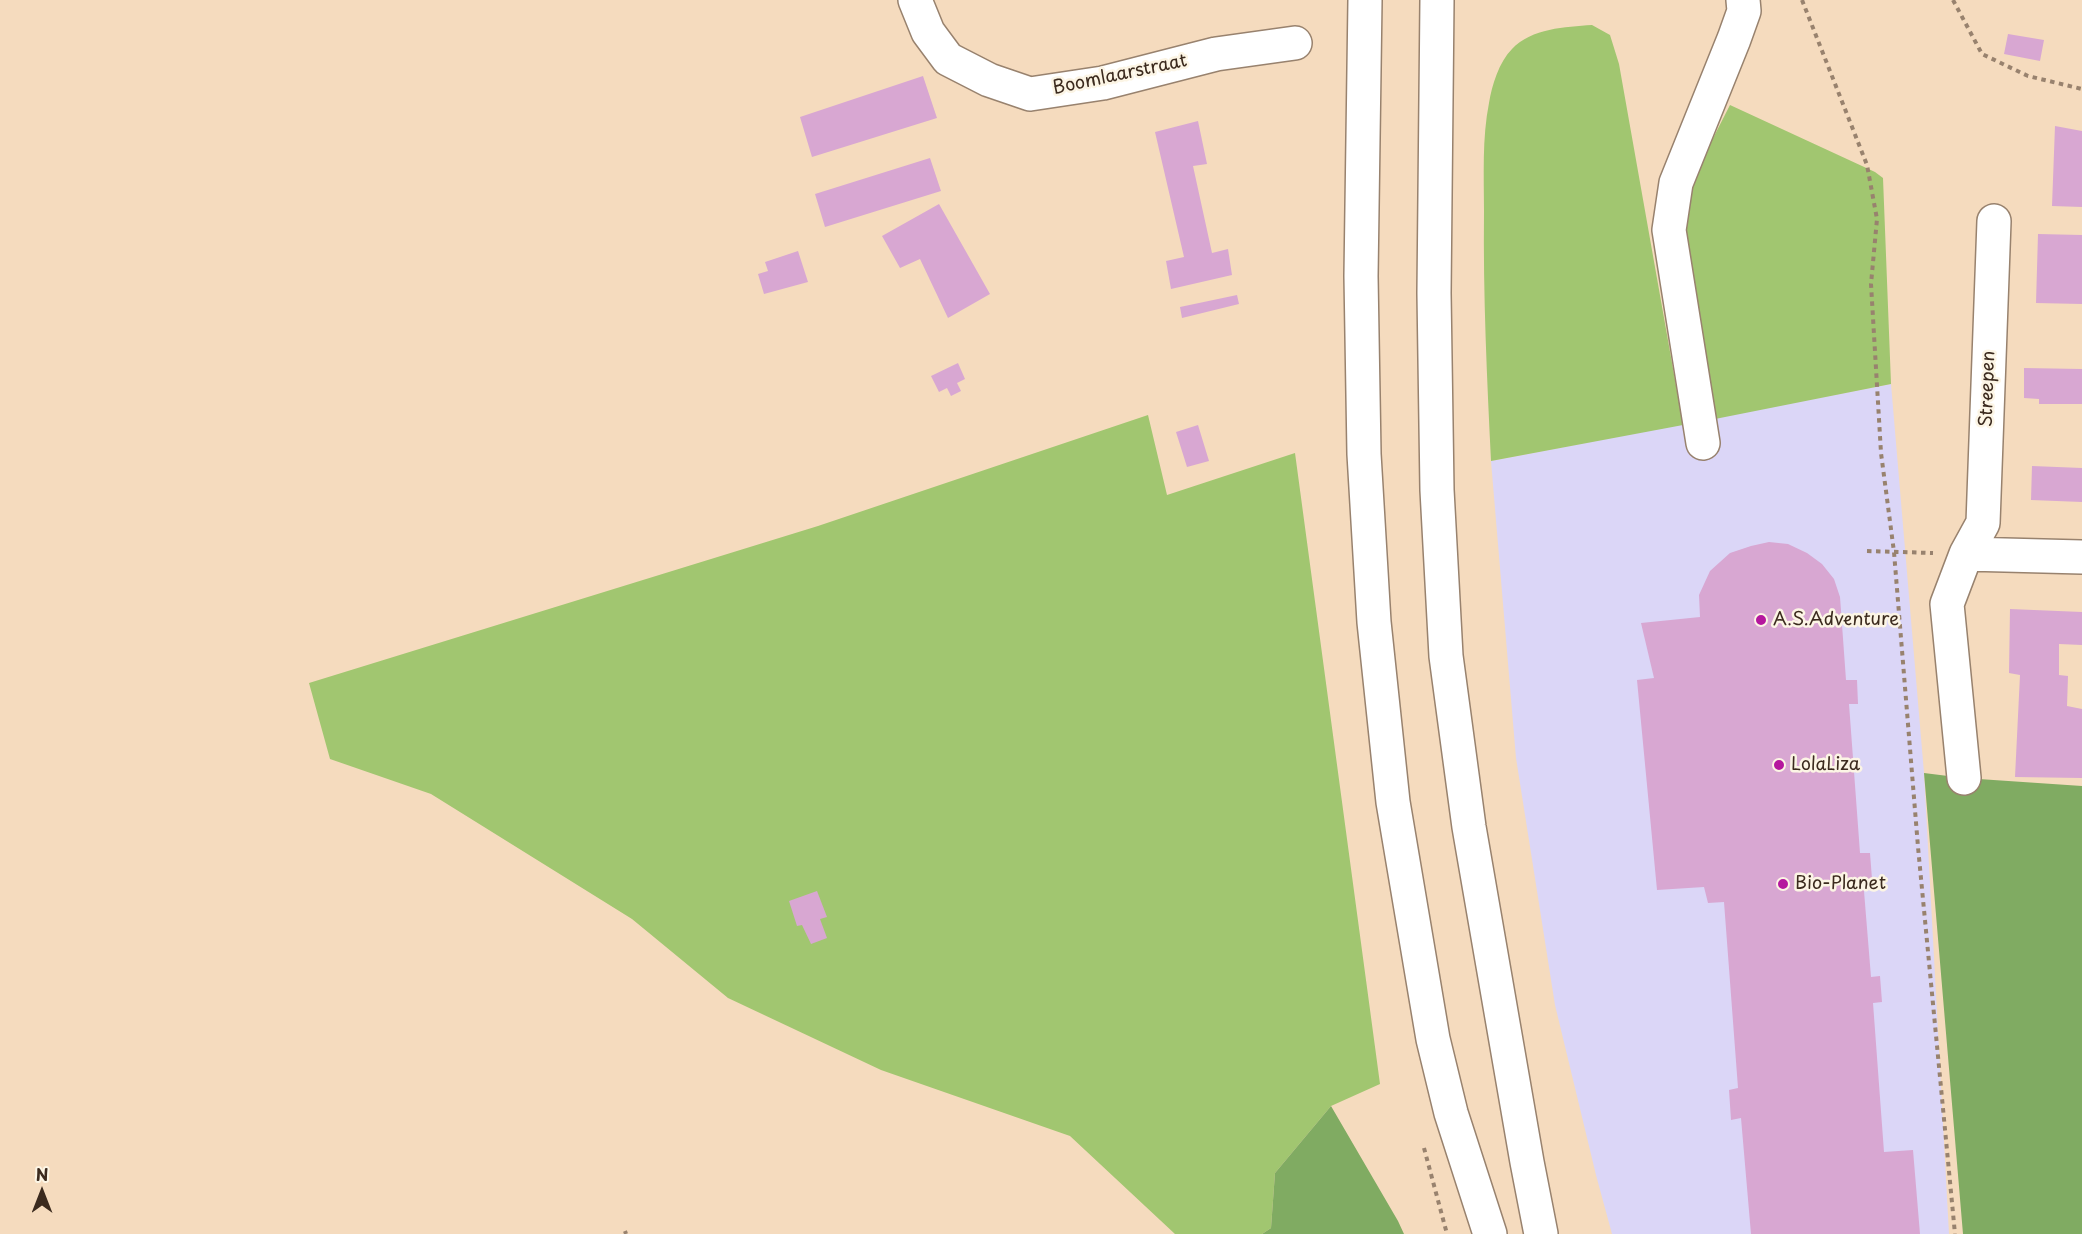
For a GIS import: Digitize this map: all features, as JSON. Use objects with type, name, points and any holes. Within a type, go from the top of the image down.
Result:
[{"type":"main road","name":"Boomlaarstraat","points":[[915,0],[928,32],[948,59],[989,80],[1029,94],[1103,82],[1216,54],[1295,44]]},
{"type":"main road","points":[[1365,0],[1362,335],[1364,454],[1374,622],[1393,802],[1433,1039],[1451,1113],[1490,1234]]},
{"type":"main road","points":[[1437,0],[1434,293],[1437,490],[1446,656],[1469,827],[1541,1234]]},
{"type":"main road","points":[[1703,443],[1669,230],[1676,183],[1741,4]]},
{"type":"main road","name":"Streepen","points":[[1964,778],[1947,604],[1966,554],[1983,523],[1994,221]]},
{"type":"main road","points":[[1966,554],[2082,557]]},
{"type":"path","points":[[1802,0],[1867,165],[1877,219],[1871,284],[1881,453],[1894,552],[1955,1234]]},
{"type":"path","points":[[1953,0],[1982,54],[2028,76],[2082,89]]},
{"type":"path","points":[[1867,550],[1894,552]]},
{"type":"shaded area","points":[[1891,384],[1924,773],[1949,1234],[1612,1234],[1555,1005],[1516,758],[1491,461]]},
{"type":"green space","points":[[1592,25],[1610,35],[1619,64],[1683,425],[1491,461],[1484,242],[1484,143],[1490,96],[1503,60],[1520,42],[1549,30]]},
{"type":"green space","points":[[1730,105],[1875,172],[1883,178],[1891,384],[1710,420],[1682,239],[1687,189]]},
{"type":"green space","points":[[1148,415],[1167,495],[1295,453],[1380,1084],[1331,1106],[1275,1173],[1271,1228],[1262,1234],[1175,1234],[1070,1136],[881,1070],[728,998],[632,919],[431,794],[330,759],[309,683],[818,526]]},
{"type":"green space","points":[[1924,773],[2082,786],[2082,1234],[1963,1234]]},
{"type":"green space","points":[[1331,1106],[1404,1234],[1262,1234],[1271,1228],[1275,1173]]},
{"type":"building","points":[[2008,34],[2044,40],[2040,61],[2004,54]]},
{"type":"building","points":[[923,76],[937,118],[812,157],[800,117]]},
{"type":"building","points":[[1198,121],[1207,164],[1193,166],[1212,253],[1228,249],[1232,275],[1171,289],[1166,261],[1184,257],[1155,132]]},
{"type":"building","points":[[2055,126],[2082,131],[2082,207],[2052,206]]},
{"type":"building","points":[[930,158],[941,191],[825,227],[815,194]]},
{"type":"building","points":[[939,204],[990,294],[948,318],[920,259],[900,268],[882,236]]},
{"type":"building","points":[[2038,234],[2082,235],[2082,304],[2036,303]]},
{"type":"building","points":[[798,251],[808,282],[764,294],[758,274],[768,271],[765,262]]},
{"type":"building","points":[[1237,295],[1239,304],[1182,318],[1180,307]]},
{"type":"building","points":[[958,363],[965,379],[957,383],[961,391],[951,396],[947,388],[939,392],[931,376]]},
{"type":"building","points":[[2024,368],[2082,369],[2082,404],[2039,404],[2039,399],[2024,398]]},
{"type":"building","points":[[1198,425],[1209,461],[1187,467],[1176,432]]},
{"type":"building","points":[[2032,466],[2082,468],[2082,502],[2031,500]]},
{"type":"building","points":[[1769,542],[1788,544],[1807,553],[1822,564],[1834,579],[1840,597],[1846,680],[1857,680],[1858,704],[1849,704],[1860,853],[1870,853],[1872,879],[1863,879],[1871,977],[1880,976],[1882,1002],[1873,1003],[1884,1152],[1913,1150],[1920,1234],[1751,1234],[1741,1118],[1731,1120],[1729,1090],[1738,1088],[1724,902],[1708,903],[1704,887],[1657,890],[1637,680],[1654,678],[1641,623],[1700,617],[1699,595],[1710,571],[1730,553]]},
{"type":"building","points":[[2010,609],[2082,612],[2082,645],[2059,644],[2059,675],[2068,676],[2067,706],[2082,709],[2082,778],[2015,777],[2020,675],[2009,673]]},
{"type":"building","points":[[817,891],[827,917],[820,919],[827,938],[811,944],[802,925],[797,926],[789,901]]},
{"type":"place","name":"A.S.Adventure","points":[[1761,620]]},
{"type":"place","name":"LolaLiza","points":[[1779,765]]},
{"type":"place","name":"Bio-Planet","points":[[1783,884]]}]
